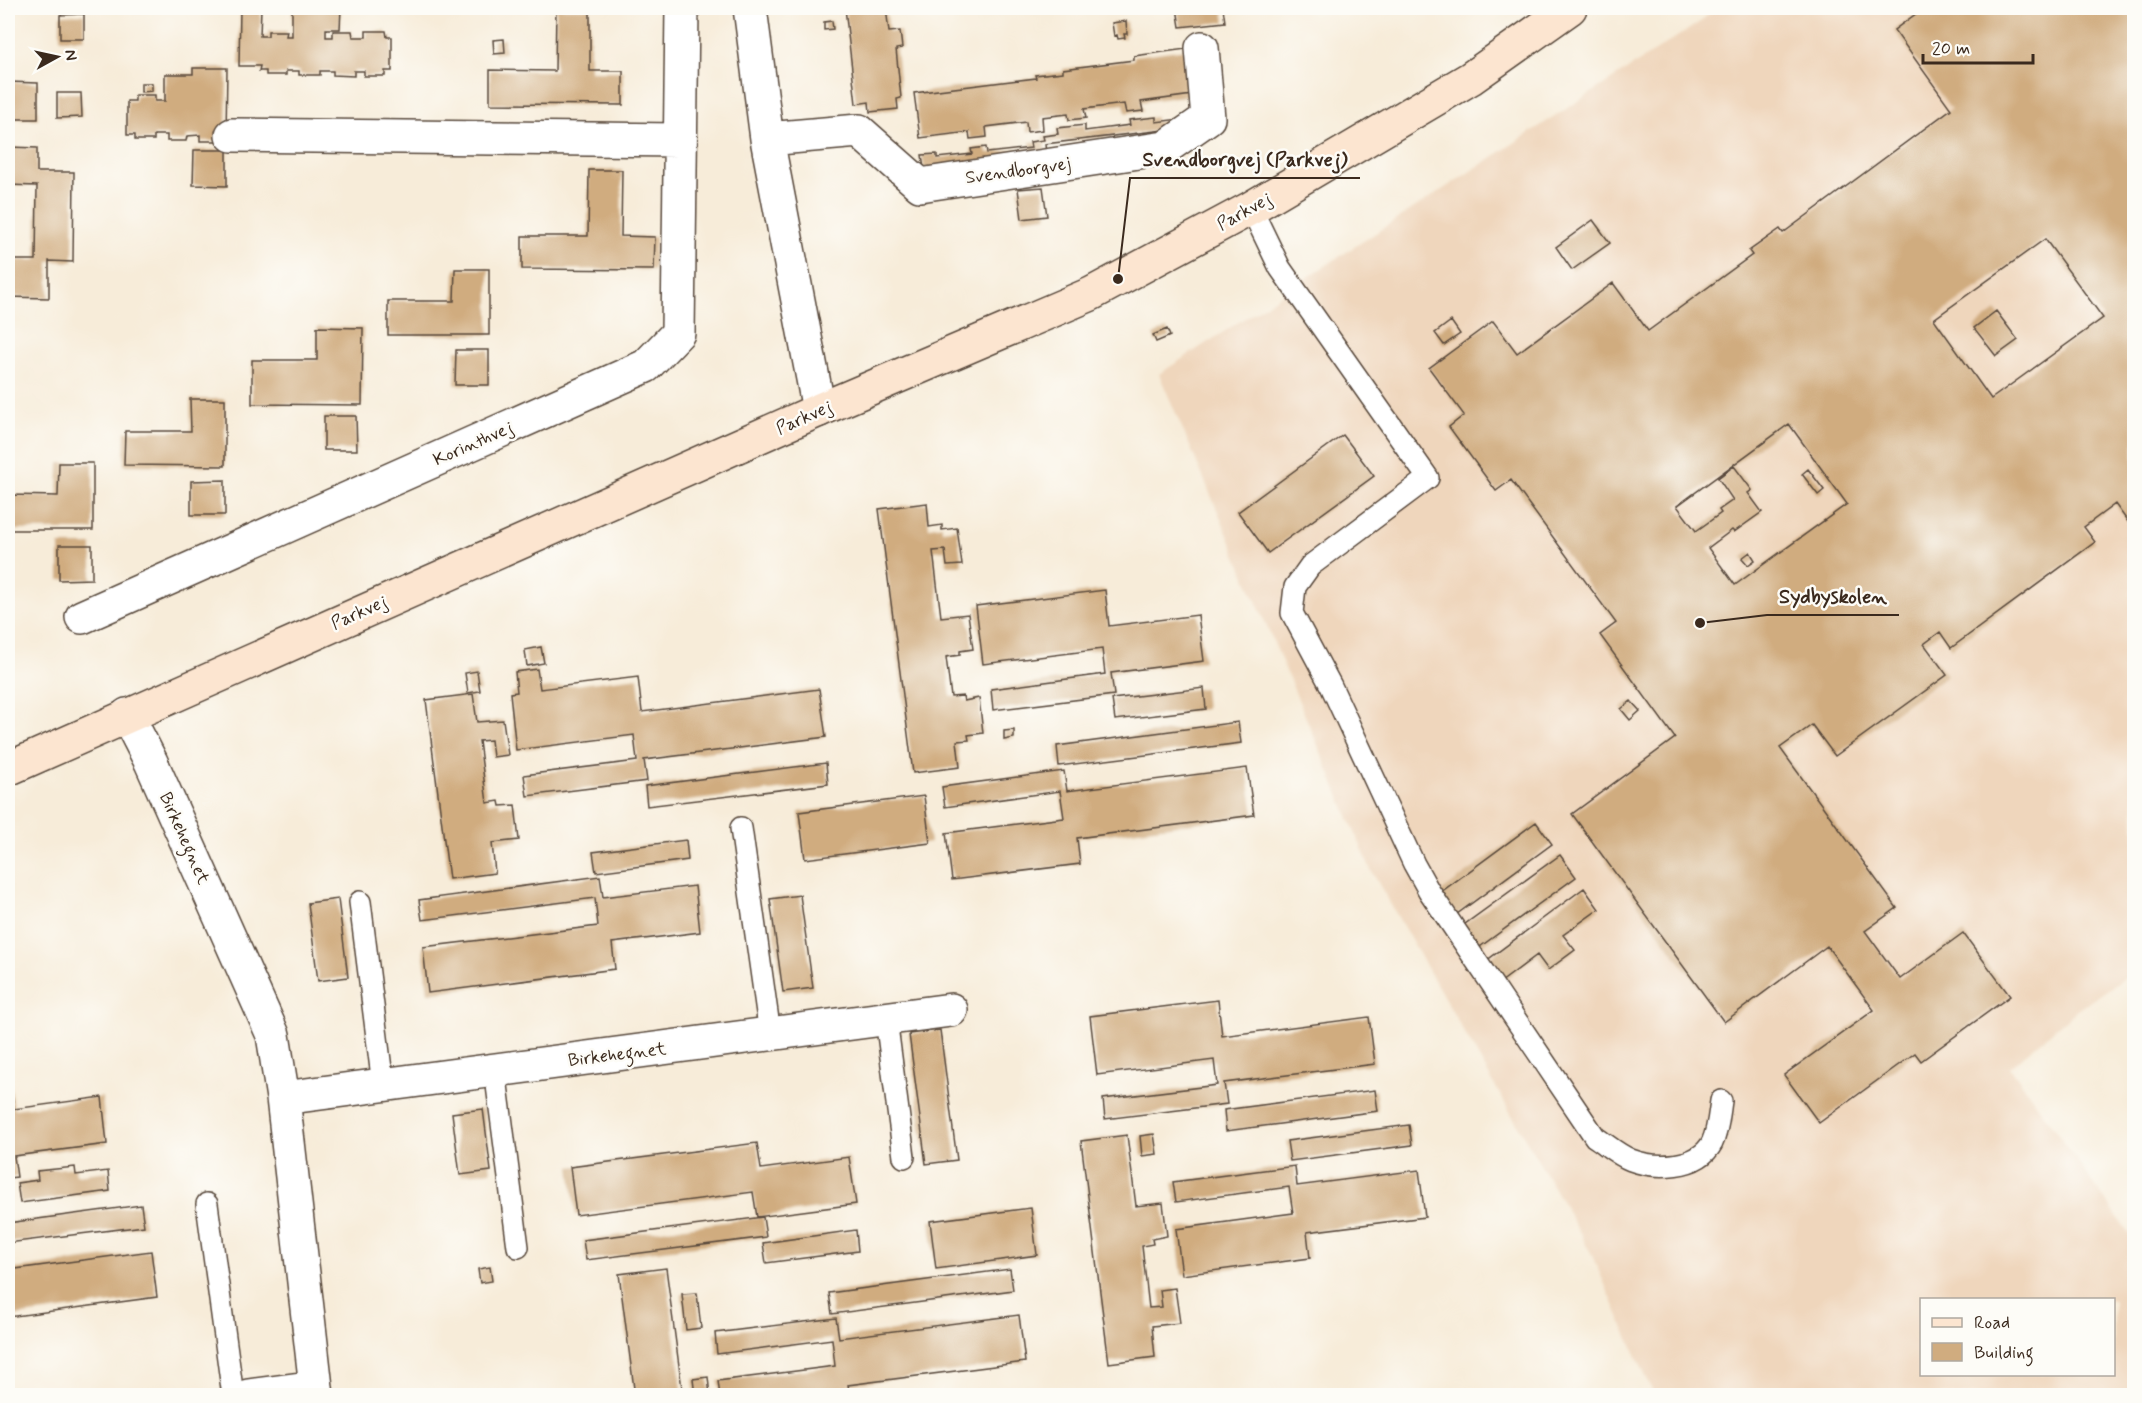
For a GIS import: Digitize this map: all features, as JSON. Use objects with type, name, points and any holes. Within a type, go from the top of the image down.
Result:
[{"type":"street","name":"Korinthvej","points":[[82,617],[646,366],[678,333],[682,8]]},
{"type":"street","points":[[750,8],[768,139],[819,410]]},
{"type":"street","name":"Parkvej","points":[[8,769],[819,410],[1091,294],[1251,208],[1471,78],[1570,8]]},
{"type":"street","name":"Svendborgvej","points":[[768,139],[859,131],[920,185],[1165,148],[1208,118],[1202,48]]},
{"type":"street","points":[[232,135],[679,140]]},
{"type":"street","name":"Birkehegnet","points":[[128,715],[152,762],[273,1035],[283,1098],[317,1391],[248,1395]]},
{"type":"street","name":"Birkehegnet","points":[[283,1098],[951,1010]]},
{"type":"lane","points":[[1251,208],[1280,268],[1428,478],[1310,566],[1295,587],[1292,613],[1331,686],[1414,864],[1429,891],[1595,1137],[1630,1160],[1668,1166],[1694,1160],[1706,1152],[1713,1141],[1721,1101]]},
{"type":"lane","points":[[741,828],[770,1034]]},
{"type":"lane","points":[[360,902],[382,1085]]},
{"type":"lane","points":[[886,1019],[904,1157]]},
{"type":"lane","points":[[495,1070],[518,1247]]},
{"type":"lane","points":[[207,1204],[233,1395]]},
{"type":"shaded area","points":[[1715,8],[2134,8],[2134,972],[2077,1010],[2010,1067],[2134,1240],[2134,1395],[1654,1395],[1590,1251],[1372,872],[1159,374],[1700,22]]},
{"type":"building","points":[[240,8],[261,8],[260,36],[268,36],[268,31],[287,31],[286,36],[292,36],[292,8],[341,8],[340,29],[326,29],[326,37],[333,37],[333,31],[352,31],[353,37],[366,37],[366,31],[386,31],[387,37],[392,37],[392,71],[385,71],[385,76],[364,76],[364,71],[354,71],[354,76],[333,75],[333,71],[320,71],[320,75],[299,75],[299,71],[286,71],[286,75],[266,75],[266,71],[259,71],[260,66],[239,66]]},
{"type":"building","points":[[556,8],[590,8],[590,71],[623,71],[623,105],[490,104],[490,70],[555,71]]},
{"type":"building","points":[[845,8],[886,8],[889,32],[900,31],[902,48],[896,49],[901,98],[897,99],[898,109],[870,112],[869,102],[856,104]]},
{"type":"building","points":[[1177,8],[1223,8],[1225,22],[1180,27]]},
{"type":"building","points":[[1924,8],[2134,8],[2134,530],[2115,504],[2084,527],[2095,542],[1951,648],[1940,632],[1924,644],[1947,675],[1835,756],[1812,725],[1780,748],[1897,908],[1865,931],[1900,979],[1963,933],[2010,996],[1921,1061],[1915,1053],[1819,1123],[1784,1075],[1874,1010],[1827,946],[1724,1022],[1572,814],[1675,738],[1600,635],[1616,623],[1511,480],[1496,491],[1449,427],[1464,415],[1429,368],[1493,321],[1517,353],[1613,283],[1648,331],[1752,255],[1749,251],[1780,229],[1783,233],[1951,109],[1894,30]],"holes":[[[2045,239],[2103,318],[1991,399],[1934,319]],[[1789,424],[1847,504],[1735,585],[1708,548],[1762,512],[1748,493],[1752,490],[1734,466],[1718,478],[1733,500],[1719,510],[1721,513],[1696,531],[1677,506]]]},
{"type":"building","points":[[84,14],[84,39],[60,39],[60,15]]},
{"type":"building","points":[[832,21],[833,29],[824,30],[824,22]]},
{"type":"building","points":[[1126,21],[1127,34],[1124,34],[1125,38],[1118,39],[1117,35],[1114,36],[1112,23]]},
{"type":"building","points":[[504,39],[505,53],[494,54],[493,40]]},
{"type":"building","points":[[1186,49],[1192,95],[1141,102],[1143,111],[1126,113],[1124,104],[1084,109],[1086,118],[1069,120],[1068,114],[1042,117],[1043,130],[1027,132],[1026,122],[986,127],[987,137],[970,139],[969,132],[920,138],[914,93],[1036,78],[1035,75],[1063,72],[1063,69],[1134,60],[1134,56]]},
{"type":"building","points":[[193,68],[227,68],[226,136],[220,141],[200,141],[200,135],[187,136],[186,141],[167,141],[167,135],[154,135],[154,140],[135,140],[135,135],[127,135],[127,101],[135,101],[135,95],[155,95],[155,101],[165,101],[165,74],[193,74]]},
{"type":"building","points":[[8,82],[38,83],[38,119],[8,119]]},
{"type":"building","points":[[141,83],[152,83],[152,91],[141,92]]},
{"type":"building","points":[[57,93],[81,93],[82,117],[57,118]]},
{"type":"building","points":[[1156,117],[1156,122],[1180,119],[1181,128],[1045,144],[1046,155],[924,169],[922,155],[937,154],[937,158],[972,154],[971,149],[986,147],[987,153],[1031,148],[1030,142],[1044,140],[1043,136],[1058,134],[1057,128],[1085,125],[1085,131],[1130,125],[1129,120]]},
{"type":"building","points":[[8,147],[37,148],[37,172],[74,172],[73,262],[49,261],[49,298],[8,297],[8,260],[36,260],[37,186],[8,185]]},
{"type":"building","points":[[194,150],[227,150],[227,186],[193,185]]},
{"type":"building","points":[[589,170],[622,170],[621,236],[655,237],[654,270],[522,269],[522,236],[588,236]]},
{"type":"building","points":[[1043,187],[1047,216],[1022,219],[1018,189]]},
{"type":"building","points":[[1593,220],[1610,243],[1572,270],[1556,247]]},
{"type":"building","points":[[455,269],[489,269],[489,335],[388,335],[388,301],[454,301]]},
{"type":"building","points":[[1996,311],[2018,340],[1996,356],[1974,328]]},
{"type":"building","points":[[1451,321],[1460,334],[1444,345],[1435,333]]},
{"type":"building","points":[[317,327],[363,328],[362,405],[252,404],[252,360],[317,360]]},
{"type":"building","points":[[1167,329],[1170,336],[1156,342],[1153,335]]},
{"type":"building","points":[[456,350],[489,350],[489,385],[455,385]]},
{"type":"building","points":[[190,399],[225,399],[225,466],[124,465],[125,431],[191,431]]},
{"type":"building","points":[[324,416],[356,416],[357,450],[324,450]]},
{"type":"building","points":[[1343,435],[1374,476],[1268,553],[1238,512]]},
{"type":"building","points":[[59,463],[93,463],[93,530],[8,530],[8,495],[58,496]]},
{"type":"building","points":[[1808,469],[1824,490],[1818,495],[1802,474]]},
{"type":"building","points":[[225,480],[225,515],[191,515],[191,481]]},
{"type":"building","points":[[927,503],[929,527],[942,525],[942,530],[957,528],[962,565],[947,566],[945,550],[933,551],[941,617],[968,614],[973,649],[960,651],[960,655],[946,657],[951,697],[963,696],[964,701],[979,698],[983,733],[968,735],[969,740],[957,741],[960,767],[913,773],[879,509]]},
{"type":"building","points":[[59,545],[92,545],[92,579],[59,580]]},
{"type":"building","points":[[1750,552],[1755,560],[1748,565],[1742,558]]},
{"type":"building","points":[[1105,590],[1109,626],[1198,615],[1204,661],[1111,673],[1114,695],[993,710],[991,689],[1105,674],[1102,649],[983,664],[976,606]]},
{"type":"building","points":[[541,647],[544,663],[527,666],[525,650]]},
{"type":"building","points":[[537,669],[540,689],[638,677],[642,712],[819,689],[826,737],[644,760],[647,781],[527,796],[524,775],[637,761],[634,735],[516,750],[510,693],[517,692],[515,672]]},
{"type":"building","points":[[477,671],[480,691],[468,693],[465,673]]},
{"type":"building","points":[[1204,688],[1206,709],[1115,720],[1112,699]]},
{"type":"building","points":[[473,694],[477,722],[503,720],[508,755],[493,757],[491,740],[479,741],[487,803],[499,801],[500,806],[515,805],[519,840],[492,843],[495,873],[449,879],[426,700]]},
{"type":"building","points":[[1631,701],[1640,711],[1630,720],[1621,709]]},
{"type":"building","points":[[1238,722],[1241,743],[1059,766],[1057,746]]},
{"type":"building","points":[[1014,730],[1014,738],[1004,740],[1004,731]]},
{"type":"building","points":[[826,763],[828,784],[647,806],[645,786]]},
{"type":"building","points":[[1247,768],[1254,815],[1077,838],[1080,864],[952,880],[946,833],[1064,818],[1060,791],[945,807],[942,787],[1064,771],[1067,791]]},
{"type":"building","points":[[924,796],[930,843],[805,859],[799,812]]},
{"type":"building","points":[[1536,822],[1552,844],[1453,917],[1437,895]]},
{"type":"building","points":[[686,840],[688,860],[596,872],[593,852]]},
{"type":"building","points":[[1560,855],[1576,877],[1477,949],[1461,927]]},
{"type":"building","points":[[600,876],[603,897],[695,886],[700,932],[612,943],[615,969],[428,993],[423,947],[598,926],[595,898],[422,920],[419,900]]},
{"type":"building","points":[[1584,888],[1599,909],[1563,935],[1575,950],[1548,970],[1537,955],[1501,982],[1486,961]]},
{"type":"building","points":[[800,895],[813,988],[783,992],[770,899]]},
{"type":"building","points":[[338,899],[348,977],[318,981],[308,903]]},
{"type":"building","points":[[1218,1000],[1222,1036],[1369,1017],[1375,1064],[1224,1083],[1227,1104],[1105,1119],[1103,1099],[1217,1085],[1214,1060],[1097,1075],[1090,1016]]},
{"type":"building","points":[[940,1030],[957,1160],[926,1164],[909,1034]]},
{"type":"building","points":[[8,1070],[14,1109],[102,1097],[107,1144],[14,1156],[17,1177],[8,1178]]},
{"type":"building","points":[[1375,1090],[1378,1111],[1226,1131],[1224,1110]]},
{"type":"building","points":[[483,1109],[491,1171],[460,1175],[452,1113]]},
{"type":"building","points":[[1409,1125],[1412,1145],[1290,1161],[1287,1141]]},
{"type":"building","points":[[1154,1134],[1157,1154],[1142,1156],[1140,1136]]},
{"type":"building","points":[[1127,1135],[1136,1206],[1163,1203],[1167,1236],[1152,1239],[1153,1244],[1142,1246],[1149,1308],[1162,1307],[1160,1290],[1175,1288],[1180,1323],[1152,1326],[1155,1357],[1109,1363],[1081,1141]]},
{"type":"building","points":[[757,1143],[761,1169],[849,1157],[856,1204],[757,1217],[753,1192],[576,1215],[570,1167]]},
{"type":"building","points":[[1295,1166],[1297,1186],[1419,1170],[1425,1217],[1307,1232],[1310,1258],[1182,1275],[1176,1229],[1293,1213],[1289,1187],[1176,1202],[1173,1182]]},
{"type":"building","points":[[75,1167],[76,1175],[108,1171],[110,1191],[20,1203],[17,1183],[38,1180],[37,1171]]},
{"type":"building","points":[[141,1205],[144,1226],[8,1243],[8,1223]]},
{"type":"building","points":[[1031,1208],[1037,1255],[936,1269],[930,1221]]},
{"type":"building","points":[[763,1217],[766,1237],[586,1260],[583,1240]]},
{"type":"building","points":[[856,1230],[858,1251],[766,1263],[763,1243]]},
{"type":"building","points":[[151,1251],[157,1297],[8,1317],[8,1270]]},
{"type":"building","points":[[490,1267],[492,1281],[480,1283],[478,1269]]},
{"type":"building","points":[[666,1268],[683,1396],[635,1396],[619,1274]]},
{"type":"building","points":[[1010,1269],[1013,1290],[832,1314],[829,1293]]},
{"type":"building","points":[[697,1293],[701,1328],[686,1330],[682,1294]]},
{"type":"building","points":[[1019,1315],[1025,1362],[848,1385],[850,1396],[720,1396],[718,1381],[835,1366],[832,1339],[717,1354],[715,1333],[836,1318],[839,1338]]},
{"type":"building","points":[[708,1377],[710,1396],[695,1396],[693,1379]]},
{"type":"place","name":"Svendborgvej (Parkvej)","points":[[1118,279]]},
{"type":"place","name":"Sydbyskolen","points":[[1700,623]]}]
